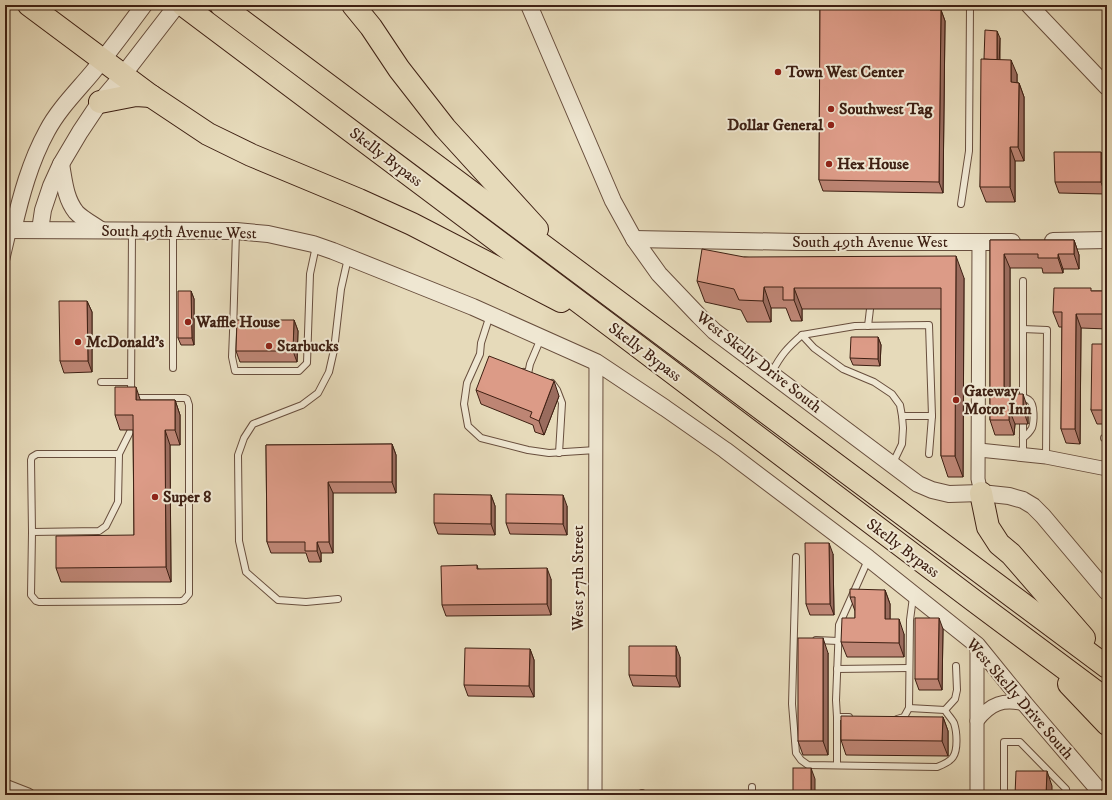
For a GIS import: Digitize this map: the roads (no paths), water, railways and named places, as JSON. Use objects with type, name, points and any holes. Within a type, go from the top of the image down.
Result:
[{"type":"highway","points":[[29,5],[151,96],[208,134],[251,155],[412,224],[615,329]]},
{"type":"highway","name":"Skelly Bypass","points":[[183,5],[1107,700]]},
{"type":"highway","points":[[353,5],[399,69],[445,128],[571,267]]},
{"type":"highway","name":"Skelly Bypass","points":[[227,9],[1107,666]]},
{"type":"highway","points":[[100,102],[136,95],[151,96]]},
{"type":"highway","points":[[981,493],[988,527],[999,544],[1011,554],[1107,666]]},
{"type":"highway","points":[[1024,638],[1107,724]]},
{"type":"street","points":[[9,230],[35,155],[48,130],[62,108],[103,59],[144,5]]},
{"type":"street","points":[[40,230],[43,210],[51,186],[61,164],[80,132],[100,102],[123,75],[177,5]]},
{"type":"street","name":"West Skelly Drive South","points":[[529,5],[613,201],[634,239],[659,274],[698,316],[714,331],[918,484],[932,490],[949,494],[981,493],[1009,496],[1023,500],[1033,506],[1107,592]]},
{"type":"street","points":[[1029,5],[1107,87]]},
{"type":"street","points":[[61,164],[68,199],[76,212],[101,230]]},
{"type":"street","name":"South 49th Avenue West","points":[[9,230],[173,230],[236,231],[268,234],[316,245],[473,307]]},
{"type":"street","name":"South 49th Avenue West","points":[[634,239],[798,242],[1107,240]]},
{"type":"street","points":[[979,242],[978,479],[981,493]]},
{"type":"street","name":"West Skelly Drive South","points":[[473,307],[596,362],[725,450],[868,558],[977,645],[1103,795]]},
{"type":"street","name":"West 57th Street","points":[[595,795],[596,362]]},
{"type":"street","points":[[979,450],[1046,457],[1107,468]]},
{"type":"street","points":[[977,645],[977,795]]},
{"type":"street","points":[[977,721],[990,707],[997,704],[1010,702],[1025,704]]},
{"type":"street","points":[[5,786],[28,795]]},
{"type":"lane","points":[[961,204],[969,151],[970,5]]},
{"type":"lane","points":[[5,265],[9,230]]},
{"type":"lane","points":[[119,454],[37,454],[34,455],[31,460],[31,596],[36,601],[181,601],[187,598],[189,594],[189,405],[187,399],[185,398],[131,400],[132,230]]},
{"type":"lane","points":[[173,230],[173,368]]},
{"type":"lane","points":[[236,231],[232,356],[235,372],[299,371],[307,363],[310,274],[316,245]]},
{"type":"lane","points":[[338,599],[306,602],[278,600],[246,572],[239,541],[238,455],[244,438],[252,424],[302,406],[318,393],[329,372],[334,350],[341,289],[349,257]]},
{"type":"lane","points":[[1023,281],[1023,409]]},
{"type":"lane","points":[[868,326],[870,309]]},
{"type":"lane","points":[[490,315],[481,343],[480,354],[467,383],[464,404],[468,426],[482,438],[528,450],[548,453],[596,450]]},
{"type":"lane","points":[[771,374],[780,357],[791,344],[802,335],[855,326],[929,325],[932,416],[929,454]]},
{"type":"lane","points":[[1023,329],[1047,330],[1046,457]]},
{"type":"lane","points":[[802,335],[814,348],[843,369],[874,382],[892,394],[900,405],[903,428],[902,444],[892,465]]},
{"type":"lane","points":[[521,371],[531,375],[530,364],[541,337]]},
{"type":"lane","points":[[480,354],[486,357]]},
{"type":"lane","points":[[101,382],[131,382]]},
{"type":"lane","points":[[547,382],[553,384],[562,403],[559,453]]},
{"type":"lane","points":[[1023,397],[1030,400],[1033,404],[1034,414],[1033,426],[1023,438]]},
{"type":"lane","points":[[1034,414],[1047,414]]},
{"type":"lane","points":[[902,416],[932,416]]},
{"type":"lane","points":[[1023,424],[1023,454]]},
{"type":"lane","points":[[32,532],[99,531],[106,526],[118,502],[119,454],[131,430]]},
{"type":"lane","points":[[796,558],[792,704],[796,753],[800,760],[808,765],[937,767],[953,758],[957,738],[954,723],[945,710]]},
{"type":"lane","points":[[837,765],[837,669],[839,625],[868,558]]},
{"type":"lane","points":[[892,721],[904,717],[909,708],[910,620],[913,593]]},
{"type":"lane","points":[[794,638],[801,639]]},
{"type":"lane","points":[[809,639],[838,641]]},
{"type":"lane","points":[[945,710],[955,699],[957,690],[956,666]]},
{"type":"lane","points":[[837,669],[910,668]]},
{"type":"lane","points":[[909,708],[945,710]]},
{"type":"lane","points":[[837,716],[853,718]]},
{"type":"lane","points":[[1004,795],[1004,742],[1020,742],[1066,788],[1067,795]]},
{"type":"lane","points":[[752,787],[752,795]]},
{"type":"place","name":"Town West Center","points":[[778,72]]},
{"type":"place","name":"Southwest Tag","points":[[831,109]]},
{"type":"place","name":"Dollar General","points":[[831,125]]},
{"type":"place","name":"Hex House","points":[[829,164]]},
{"type":"place","name":"Waffle House","points":[[188,322]]},
{"type":"place","name":"McDonald's","points":[[78,342]]},
{"type":"place","name":"Starbucks","points":[[269,346]]},
{"type":"place","name":"Gateway Motor Inn","points":[[956,400]]},
{"type":"place","name":"Super 8","points":[[155,497]]}]
